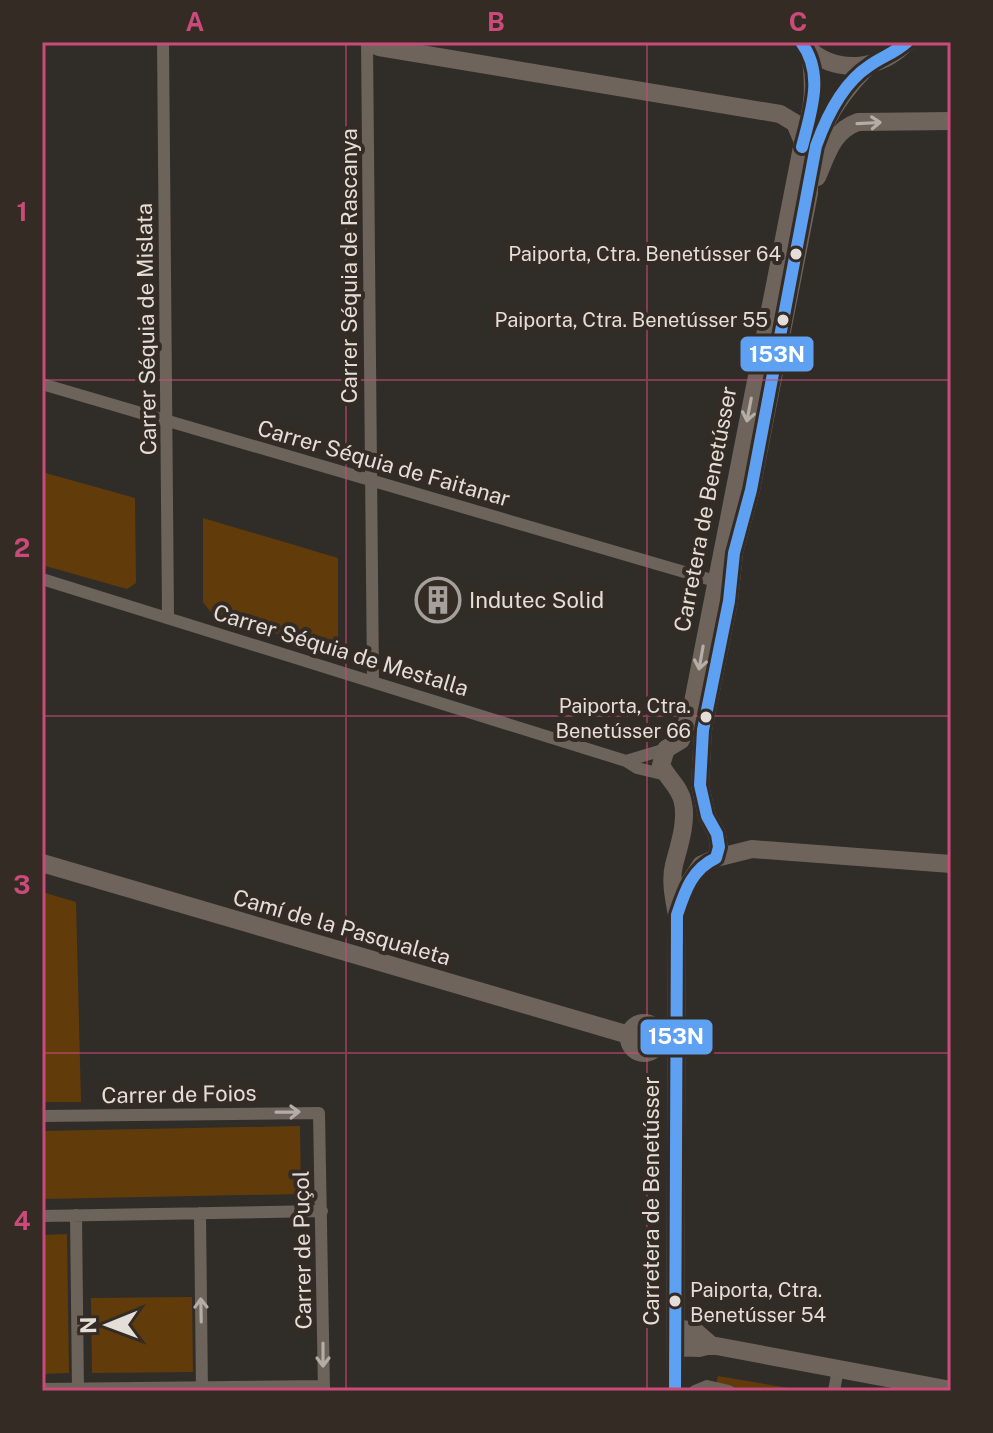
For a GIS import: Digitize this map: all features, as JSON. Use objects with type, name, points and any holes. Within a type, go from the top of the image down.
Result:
[{"type":"street","name":"Carrer Séquia de Mislata","points":[[163,42],[168,616]]},
{"type":"street","points":[[368,42],[379,47],[780,114],[795,123],[803,142]]},
{"type":"street","name":"Carrer Séquia de Rascanya","points":[[368,42],[373,681]]},
{"type":"street","name":"Carretera de Benetússer","points":[[675,1391],[667,1040],[677,915],[686,888],[719,847],[717,834],[702,800],[700,757],[729,601],[734,553],[751,490],[809,193],[809,173],[815,146],[843,92],[868,66],[883,61],[907,42]]},
{"type":"street","points":[[805,46],[827,62],[847,67],[868,66]]},
{"type":"street","name":"Carretera de Benetússer","points":[[677,915],[673,894],[674,867],[680,849],[683,802],[661,765],[692,707],[803,142],[814,103],[805,46]]},
{"type":"street","points":[[809,193],[829,146],[843,130],[858,122],[951,121]]},
{"type":"street","name":"Carrer Séquia de Faitanar","points":[[42,384],[715,581]]},
{"type":"street","name":"Carrer Séquia de Mestalla","points":[[42,579],[168,616],[666,775]]},
{"type":"street","points":[[626,761],[674,744],[696,747],[700,757]]},
{"type":"street","points":[[717,834],[752,849],[951,864]]},
{"type":"street","points":[[680,849],[684,858],[708,862],[752,849]]},
{"type":"street","name":"Camí de la Pasqualeta","points":[[42,863],[629,1035],[630,1044],[641,1053],[667,1040]]},
{"type":"street","name":"Carrer de Foios","points":[[42,1116],[316,1112]]},
{"type":"street","name":"Carrer de Puçol","points":[[316,1112],[321,1119],[324,1388]]},
{"type":"street","points":[[42,1216],[322,1211]]},
{"type":"street","points":[[200,1213],[202,1389]]},
{"type":"street","points":[[76,1215],[78,1390]]},
{"type":"street","points":[[675,1328],[695,1331],[711,1345]]},
{"type":"street","points":[[675,1347],[711,1345],[951,1390]]},
{"type":"street","points":[[834,1391],[838,1369]]},
{"type":"street","points":[[697,1389],[707,1386],[729,1391]]},
{"type":"street","points":[[42,1389],[324,1388]]},
{"type":"shaded area","points":[[42,472],[135,498],[136,583],[127,589],[42,565]]},
{"type":"shaded area","points":[[203,518],[338,558],[338,652],[213,615],[203,602]]},
{"type":"shaded area","points":[[42,892],[76,902],[81,1102],[42,1102]]},
{"type":"shaded area","points":[[300,1126],[301,1194],[42,1199],[42,1131]]},
{"type":"shaded area","points":[[67,1234],[69,1373],[42,1374],[42,1235]]},
{"type":"shaded area","points":[[192,1297],[193,1372],[92,1373],[91,1298]]},
{"type":"shaded area","points":[[718,1376],[806,1391],[752,1391],[716,1384]]},
{"type":"transit line","name":"153N","points":[[801,42],[813,67],[814,80],[812,106],[802,147]]},
{"type":"transit line","name":"153N","points":[[675,1391],[677,915],[690,882],[701,868],[716,858],[719,847],[700,785],[703,730],[729,601],[734,553],[751,490],[816,146],[843,91],[869,66],[907,42]]},
{"type":"place","name":"Paiporta, Ctra. Benetússer 64","points":[[796,254]]},
{"type":"place","name":"Paiporta, Ctra. Benetússer 55","points":[[783,320]]},
{"type":"place","name":"Indutec Solid","points":[[438,600]]},
{"type":"place","name":"Paiporta, Ctra. Benetússer 66","points":[[706,717]]},
{"type":"place","name":"Paiporta, Ctra. Benetússer 54","points":[[675,1301]]}]
